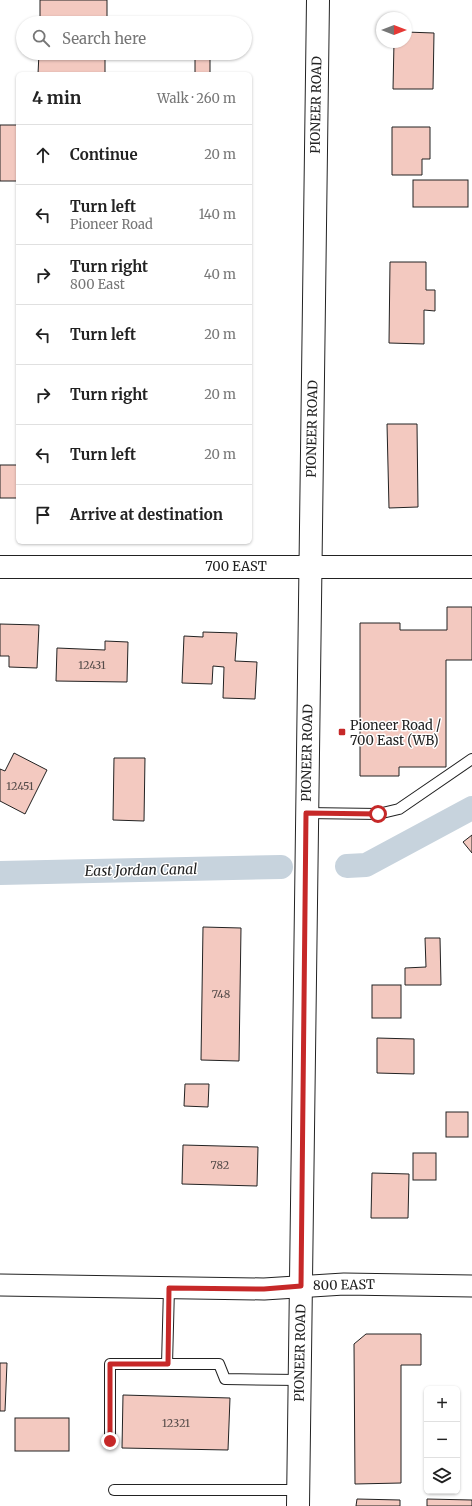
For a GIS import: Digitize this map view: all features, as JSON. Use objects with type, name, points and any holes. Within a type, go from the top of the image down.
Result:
[{"type":"street","name":"PIONEER ROAD","points":[[298,1498],[318,0]]},
{"type":"street","name":"700 EAST","points":[[0,567],[472,567]]},
{"type":"street","name":"800 EAST","points":[[0,1285],[264,1289],[344,1284],[472,1286]]},
{"type":"lane","points":[[306,813],[378,814],[399,809],[472,759]]},
{"type":"lane","points":[[168,1364],[169,1288]]},
{"type":"lane","points":[[110,1441],[110,1364],[219,1364],[225,1379],[299,1380]]},
{"type":"lane","points":[[114,1490],[298,1498]]},
{"type":"building","points":[[40,0],[107,0],[107,16],[40,16]]},
{"type":"building","points":[[412,32],[434,33],[433,89],[393,89],[394,48],[412,48]]},
{"type":"building","points":[[39,60],[105,60],[105,72],[38,72]]},
{"type":"building","points":[[195,60],[210,60],[210,72],[195,72]]},
{"type":"building","points":[[0,125],[16,125],[16,181],[0,181]]},
{"type":"building","points":[[392,127],[430,127],[430,159],[422,159],[422,175],[392,175]]},
{"type":"building","points":[[413,180],[468,180],[468,207],[413,207]]},
{"type":"building","points":[[390,262],[426,262],[426,290],[435,290],[435,311],[424,310],[424,344],[389,343]]},
{"type":"building","points":[[387,424],[417,424],[418,507],[389,508]]},
{"type":"building","points":[[0,465],[16,465],[16,498],[0,498]]},
{"type":"building","points":[[447,607],[472,607],[472,660],[446,660],[446,767],[399,767],[399,776],[360,776],[360,623],[400,623],[400,630],[447,630]]},
{"type":"building","points":[[0,624],[39,625],[37,668],[9,667],[9,656],[0,656]]},
{"type":"building","points":[[203,632],[237,633],[235,661],[257,662],[255,699],[223,698],[224,667],[213,666],[212,684],[182,683],[184,636],[203,637]]},
{"type":"building","points":[[105,641],[128,642],[127,682],[56,681],[57,648],[105,650]]},
{"type":"building","points":[[14,753],[47,770],[25,814],[0,801],[0,769],[5,771]]},
{"type":"building","points":[[114,758],[145,758],[144,821],[113,820]]},
{"type":"building","points":[[472,835],[472,853],[463,842]]},
{"type":"building","points":[[203,927],[241,928],[239,1061],[201,1060]]},
{"type":"building","points":[[425,938],[440,938],[441,985],[405,985],[405,968],[426,967]]},
{"type":"building","points":[[372,985],[401,985],[401,1018],[372,1018]]},
{"type":"building","points":[[377,1038],[414,1039],[414,1074],[377,1073]]},
{"type":"building","points":[[185,1084],[209,1084],[208,1107],[184,1106]]},
{"type":"building","points":[[446,1112],[468,1112],[468,1137],[446,1137]]},
{"type":"building","points":[[183,1145],[258,1147],[257,1186],[182,1184]]},
{"type":"building","points":[[413,1153],[436,1153],[436,1180],[413,1180]]},
{"type":"building","points":[[372,1173],[409,1174],[408,1218],[371,1218]]},
{"type":"building","points":[[366,1334],[421,1334],[421,1365],[401,1365],[401,1483],[355,1484],[354,1344]]},
{"type":"building","points":[[0,1363],[7,1363],[5,1411],[0,1411]]},
{"type":"building","points":[[123,1395],[230,1398],[228,1450],[122,1448]]},
{"type":"building","points":[[15,1418],[69,1418],[69,1451],[15,1451]]},
{"type":"building","points":[[357,1499],[400,1500],[400,1506],[356,1506]]},
{"type":"building","points":[[427,1499],[472,1500],[472,1506],[427,1506]]},
{"type":"waterway","name":"East Jordan Canal","points":[[347,866],[366,865],[472,808]]},
{"type":"waterway","name":"East Jordan Canal","points":[[0,873],[281,867]]},
{"type":"place","name":"Pioneer Road / 700 East (WB)","points":[[342,732]]},
{"type":"route","points":[[110,1441],[110,1364],[168,1364],[169,1288],[264,1289],[301,1286],[306,813],[378,814]]}]
